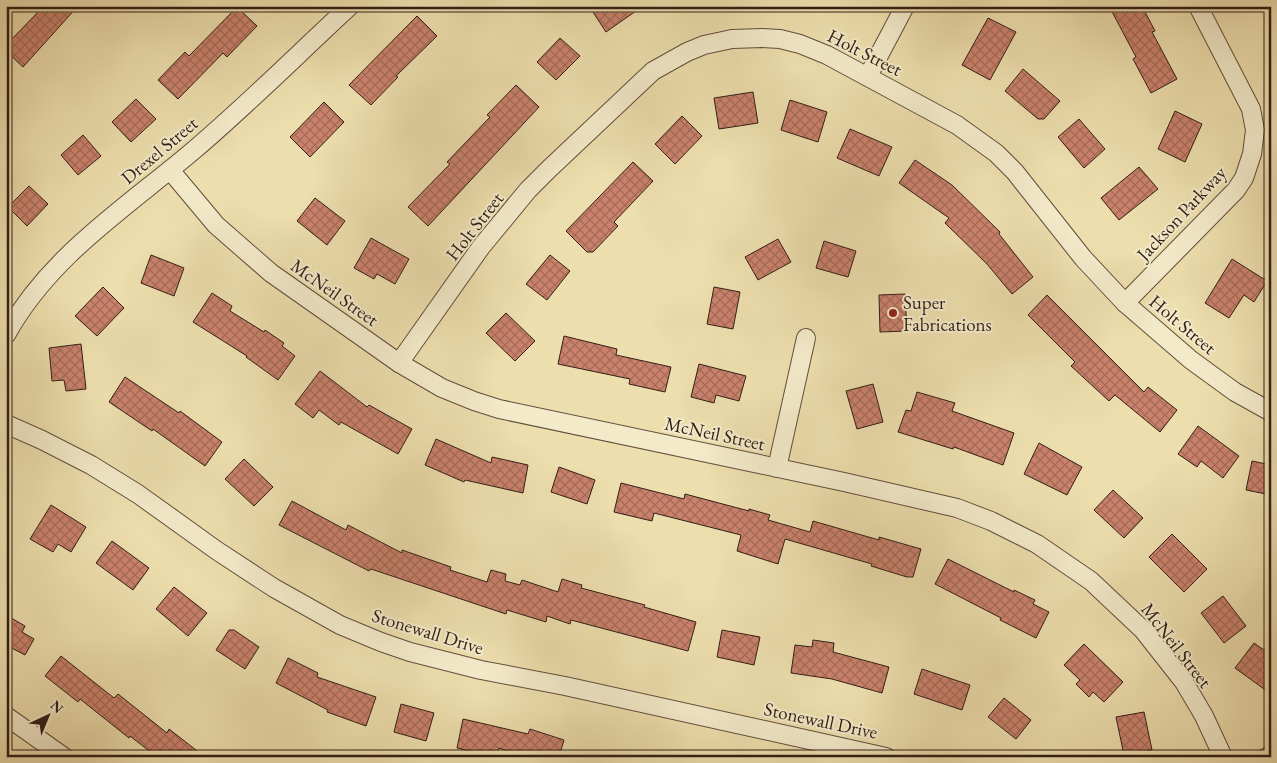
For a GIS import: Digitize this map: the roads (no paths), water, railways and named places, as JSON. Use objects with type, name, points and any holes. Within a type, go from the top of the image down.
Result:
[{"type":"street","name":"Drexel Street","points":[[6,335],[21,309],[60,262],[96,229],[221,127],[350,6]]},
{"type":"street","points":[[868,76],[904,6]]},
{"type":"street","name":"Jackson Parkway","points":[[1125,303],[1236,190],[1244,178],[1252,154],[1255,130],[1251,109],[1198,6]]},
{"type":"street","name":"Holt Street","points":[[399,363],[482,247],[528,190],[653,70],[704,45],[732,39],[780,39],[800,44],[868,76],[957,125],[996,153],[1015,172],[1083,258],[1125,303],[1190,360],[1235,392],[1271,412]]},
{"type":"street","name":"McNeil Street","points":[[170,170],[216,225],[271,273],[399,363],[442,388],[474,401],[499,408],[957,508],[991,521],[1037,544],[1091,581],[1143,630],[1184,682],[1204,716],[1223,757]]},
{"type":"street","points":[[777,468],[806,338]]},
{"type":"street","name":"Stonewall Drive","points":[[6,424],[42,440],[107,474],[274,588],[340,624],[381,642],[410,652],[481,670],[565,686],[886,757]]},
{"type":"street","points":[[6,716],[64,757]]},
{"type":"street","points":[[1267,757],[1271,755]]},
{"type":"place","name":"Super Fabrications","points":[[893,313]]}]
